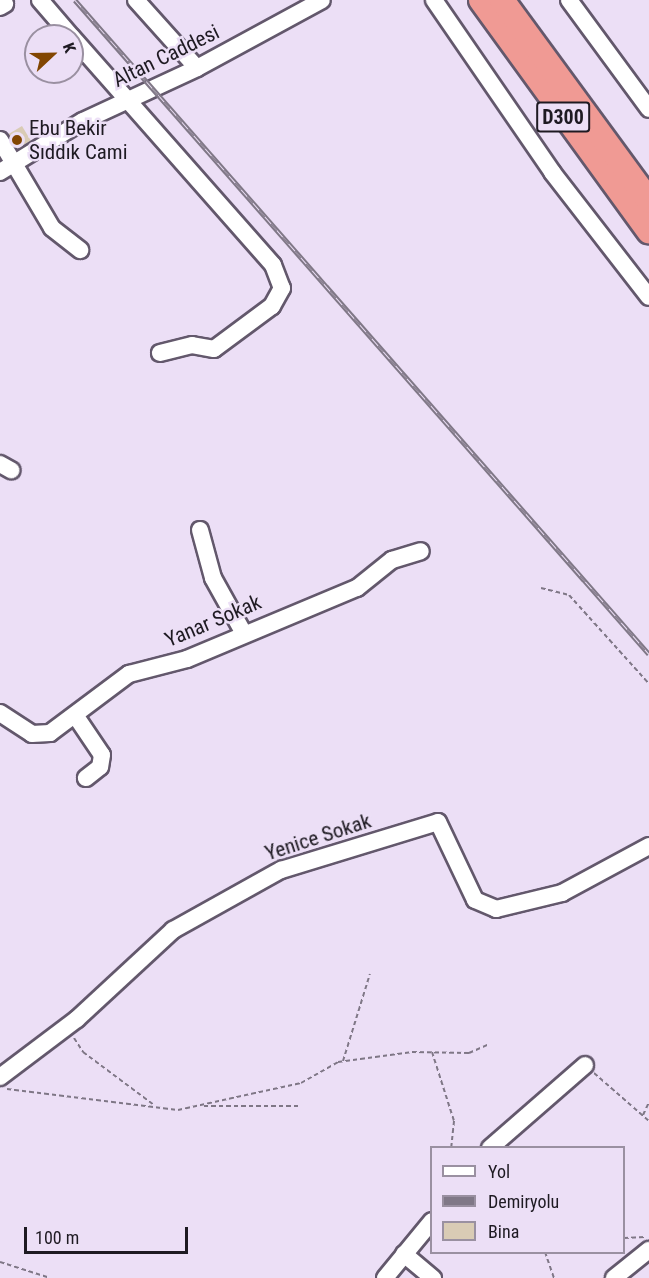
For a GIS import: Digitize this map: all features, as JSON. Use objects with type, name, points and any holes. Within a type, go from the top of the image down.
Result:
[{"type":"highway","name":"D300","points":[[481,0],[649,231]]},
{"type":"highway","name":"D300","points":[[502,0],[649,201]]},
{"type":"street","points":[[40,0],[61,24]]},
{"type":"street","points":[[136,0],[197,68]]},
{"type":"street","name":"Altan Caddesi","points":[[5,166],[83,121],[197,68],[322,0]]},
{"type":"street","points":[[435,0],[552,172],[649,297]]},
{"type":"street","points":[[569,0],[649,109]]},
{"type":"street","points":[[84,50],[273,265],[282,288],[272,306],[214,349],[192,345],[160,353]]},
{"type":"street","points":[[0,140],[5,166],[52,228],[80,250]]},
{"type":"street","points":[[200,530],[213,578],[243,632]]},
{"type":"street","name":"Yanar Sokak","points":[[0,714],[41,735],[75,714],[129,674],[187,659],[243,632],[357,588],[393,560],[421,552]]},
{"type":"street","points":[[75,714],[102,755],[100,767],[86,778]]},
{"type":"street","name":"Yenice Sokak","points":[[0,1077],[73,1022],[173,930],[241,889],[298,865],[438,822],[475,900],[496,909],[570,889],[649,846]]},
{"type":"street","points":[[492,1146],[585,1065]]},
{"type":"street","points":[[385,1278],[430,1223]]},
{"type":"street","points":[[614,1278],[649,1250]]},
{"type":"street","points":[[404,1254],[433,1278]]},
{"type":"path","points":[[541,588],[569,595],[649,684]]},
{"type":"path","points":[[343,1061],[370,974]]},
{"type":"path","points":[[73,1022],[83,1052],[156,1107]]},
{"type":"path","points":[[201,1106],[301,1083],[343,1061],[432,1052],[469,1053],[489,1044]]},
{"type":"path","points":[[432,1052],[454,1120],[452,1146]]},
{"type":"path","points":[[585,1065],[649,1121]]},
{"type":"path","points":[[0,1087],[156,1107],[298,1106]]},
{"type":"path","points":[[644,1115],[649,1102]]},
{"type":"path","points":[[625,1238],[649,1236]]},
{"type":"path","points":[[545,1254],[554,1278]]},
{"type":"path","points":[[0,1262],[50,1278]]},
{"type":"building","points":[[22,126],[31,141],[17,149],[8,134]]},
{"type":"railway","points":[[75,0],[649,654]]},
{"type":"place","name":"Ebu Bekir Sıddık Cami","points":[[17,140]]}]
